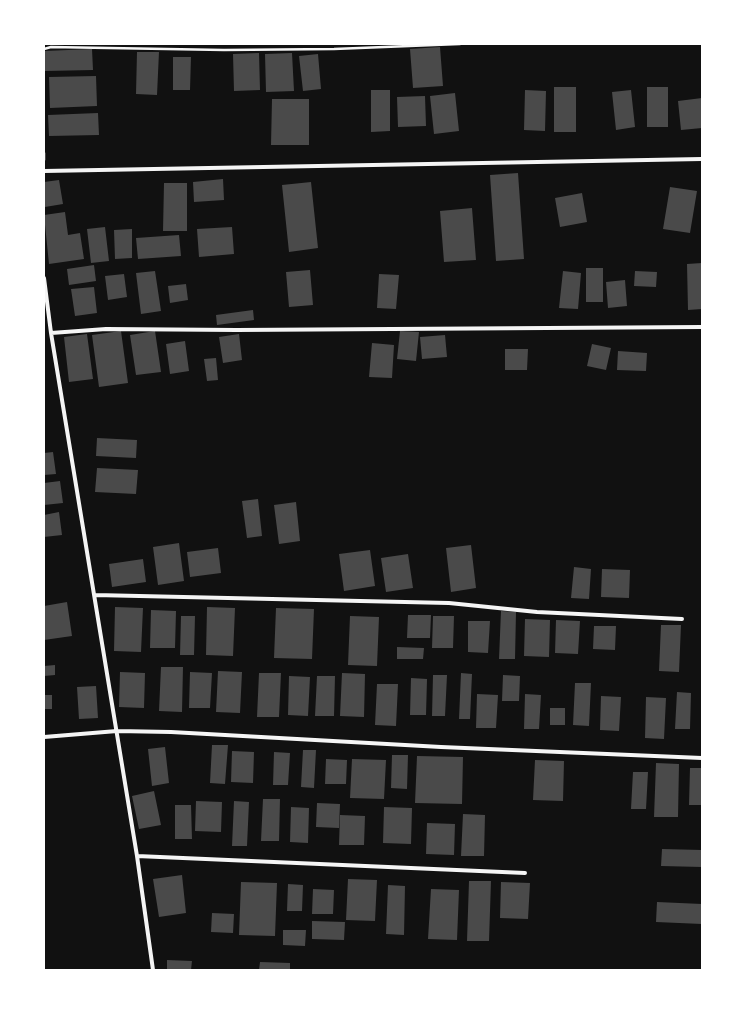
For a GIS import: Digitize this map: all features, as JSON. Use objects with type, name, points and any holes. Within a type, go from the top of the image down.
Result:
[{"type":"street","points":[[44,171],[702,159]]},
{"type":"street","points":[[44,278],[51,333],[138,856],[153,970]]},
{"type":"street","points":[[51,333],[106,329],[244,330],[702,327]]},
{"type":"street","points":[[95,596],[449,603],[537,612],[682,619]]},
{"type":"street","points":[[44,736],[117,731],[171,732],[702,758]]},
{"type":"street","points":[[138,856],[525,873]]},
{"type":"path","points":[[44,49],[51,47],[224,50],[334,49],[460,44]]},
{"type":"building","points":[[440,47],[443,86],[413,88],[410,49]]},
{"type":"building","points":[[92,49],[93,70],[45,71],[44,51]]},
{"type":"building","points":[[137,52],[159,52],[157,95],[136,94]]},
{"type":"building","points":[[259,53],[260,90],[234,91],[233,54]]},
{"type":"building","points":[[292,53],[294,91],[266,92],[265,54]]},
{"type":"building","points":[[318,54],[321,89],[303,91],[299,56]]},
{"type":"building","points":[[173,57],[191,57],[190,90],[173,90]]},
{"type":"building","points":[[96,76],[97,106],[50,108],[49,77]]},
{"type":"building","points":[[554,87],[576,87],[576,132],[554,132]]},
{"type":"building","points":[[647,87],[668,87],[668,127],[647,127]]},
{"type":"building","points":[[371,90],[390,90],[390,131],[371,132]]},
{"type":"building","points":[[525,90],[546,91],[545,131],[524,130]]},
{"type":"building","points":[[631,90],[635,127],[616,130],[612,92]]},
{"type":"building","points":[[455,93],[459,131],[434,134],[430,96]]},
{"type":"building","points":[[425,96],[426,126],[398,127],[397,97]]},
{"type":"building","points":[[702,98],[702,128],[681,130],[678,101]]},
{"type":"building","points":[[272,99],[309,99],[309,145],[271,145]]},
{"type":"building","points":[[98,113],[99,135],[49,136],[48,115]]},
{"type":"building","points":[[518,173],[524,259],[496,261],[490,175]]},
{"type":"building","points":[[223,179],[224,200],[194,202],[193,182]]},
{"type":"building","points":[[59,180],[63,204],[45,207],[44,182]]},
{"type":"building","points":[[311,182],[318,248],[289,252],[282,185]]},
{"type":"building","points":[[164,183],[187,183],[187,231],[163,231]]},
{"type":"building","points":[[670,187],[697,191],[690,233],[663,229]]},
{"type":"building","points":[[582,193],[587,222],[560,227],[555,198]]},
{"type":"building","points":[[472,208],[476,260],[444,262],[440,211]]},
{"type":"building","points":[[65,212],[68,235],[80,233],[84,259],[49,264],[44,215]]},
{"type":"building","points":[[105,227],[109,261],[91,263],[87,229]]},
{"type":"building","points":[[232,227],[234,254],[199,257],[197,229]]},
{"type":"building","points":[[132,229],[132,258],[115,259],[114,230]]},
{"type":"building","points":[[179,235],[181,256],[138,259],[136,238]]},
{"type":"building","points":[[702,263],[702,309],[688,310],[687,264]]},
{"type":"building","points":[[94,265],[96,281],[69,285],[67,269]]},
{"type":"building","points":[[586,268],[603,268],[603,302],[586,302]]},
{"type":"building","points":[[310,270],[313,305],[289,307],[286,272]]},
{"type":"building","points":[[155,271],[161,311],[141,314],[136,273]]},
{"type":"building","points":[[563,271],[581,273],[578,309],[559,308]]},
{"type":"building","points":[[635,271],[657,272],[656,287],[634,286]]},
{"type":"building","points":[[124,274],[127,297],[108,300],[105,276]]},
{"type":"building","points":[[379,274],[399,275],[396,309],[377,308]]},
{"type":"building","points":[[625,280],[627,306],[608,308],[606,282]]},
{"type":"building","points":[[186,284],[188,300],[170,303],[168,286]]},
{"type":"building","points":[[94,287],[97,313],[75,316],[71,289]]},
{"type":"building","points":[[253,310],[254,320],[217,325],[216,315]]},
{"type":"building","points":[[121,331],[128,383],[99,387],[92,335]]},
{"type":"building","points":[[155,331],[161,372],[136,375],[130,335]]},
{"type":"building","points":[[400,331],[419,332],[416,361],[397,359]]},
{"type":"building","points":[[87,334],[93,379],[69,382],[64,337]]},
{"type":"building","points":[[239,334],[242,360],[223,363],[219,337]]},
{"type":"building","points":[[445,335],[447,357],[422,359],[420,337]]},
{"type":"building","points":[[185,341],[189,371],[170,374],[166,344]]},
{"type":"building","points":[[372,343],[394,345],[392,378],[369,377]]},
{"type":"building","points":[[592,344],[611,348],[606,370],[587,366]]},
{"type":"building","points":[[505,349],[528,349],[527,370],[505,370]]},
{"type":"building","points":[[618,351],[647,353],[646,371],[617,370]]},
{"type":"building","points":[[216,358],[218,380],[207,381],[204,359]]},
{"type":"building","points":[[97,438],[137,440],[136,458],[96,456]]},
{"type":"building","points":[[53,452],[56,474],[44,475],[44,453]]},
{"type":"building","points":[[97,468],[138,470],[136,494],[95,492]]},
{"type":"building","points":[[60,481],[63,503],[44,505],[44,483]]},
{"type":"building","points":[[258,499],[262,536],[247,538],[242,501]]},
{"type":"building","points":[[296,502],[300,541],[279,544],[274,505]]},
{"type":"building","points":[[59,512],[62,535],[44,537],[44,515]]},
{"type":"building","points":[[179,543],[184,581],[158,585],[153,547]]},
{"type":"building","points":[[471,545],[476,588],[451,592],[446,548]]},
{"type":"building","points":[[218,548],[221,573],[190,577],[187,552]]},
{"type":"building","points":[[370,550],[375,586],[344,591],[339,554]]},
{"type":"building","points":[[408,554],[413,588],[386,592],[381,558]]},
{"type":"building","points":[[143,559],[146,582],[112,587],[109,564]]},
{"type":"building","points":[[574,567],[591,569],[589,599],[571,598]]},
{"type":"building","points":[[602,569],[630,570],[629,598],[601,597]]},
{"type":"building","points":[[67,602],[72,636],[44,640],[44,606]]},
{"type":"building","points":[[115,607],[143,608],[141,652],[114,651]]},
{"type":"building","points":[[207,607],[235,608],[233,656],[206,655]]},
{"type":"building","points":[[276,608],[314,609],[312,659],[274,658]]},
{"type":"building","points":[[151,610],[176,611],[175,648],[150,648]]},
{"type":"building","points":[[501,611],[516,612],[515,659],[499,659]]},
{"type":"building","points":[[408,615],[431,615],[430,638],[407,638]]},
{"type":"building","points":[[181,616],[195,616],[194,655],[180,655]]},
{"type":"building","points":[[350,616],[379,617],[377,666],[348,665]]},
{"type":"building","points":[[433,616],[454,616],[453,648],[432,648]]},
{"type":"building","points":[[525,619],[550,620],[549,657],[524,656]]},
{"type":"building","points":[[556,620],[580,621],[578,654],[555,653]]},
{"type":"building","points":[[468,621],[490,621],[488,653],[468,652]]},
{"type":"building","points":[[661,625],[681,625],[679,672],[659,671]]},
{"type":"building","points":[[594,626],[616,626],[615,650],[593,649]]},
{"type":"building","points":[[397,647],[424,648],[423,659],[397,659]]},
{"type":"building","points":[[55,665],[55,675],[44,676],[44,666]]},
{"type":"building","points":[[161,667],[183,667],[182,712],[159,711]]},
{"type":"building","points":[[218,671],[242,672],[240,713],[216,712]]},
{"type":"building","points":[[120,672],[145,673],[144,708],[119,707]]},
{"type":"building","points":[[190,672],[212,673],[210,708],[189,708]]},
{"type":"building","points":[[259,673],[281,673],[279,717],[257,717]]},
{"type":"building","points":[[342,673],[365,674],[364,717],[340,716]]},
{"type":"building","points":[[461,673],[472,674],[470,719],[459,719]]},
{"type":"building","points":[[433,675],[447,675],[445,716],[432,716]]},
{"type":"building","points":[[503,675],[520,676],[519,701],[502,701]]},
{"type":"building","points":[[289,676],[310,677],[308,716],[288,715]]},
{"type":"building","points":[[317,676],[335,676],[334,716],[315,716]]},
{"type":"building","points":[[411,678],[427,679],[426,715],[410,715]]},
{"type":"building","points":[[575,683],[591,683],[589,726],[573,725]]},
{"type":"building","points":[[377,684],[398,684],[396,726],[375,725]]},
{"type":"building","points":[[96,686],[98,718],[79,719],[77,687]]},
{"type":"building","points":[[677,692],[691,693],[690,729],[675,729]]},
{"type":"building","points":[[477,694],[498,695],[496,728],[476,728]]},
{"type":"building","points":[[525,694],[541,695],[539,729],[524,729]]},
{"type":"building","points":[[44,695],[52,695],[52,709],[44,709]]},
{"type":"building","points":[[601,696],[621,697],[619,731],[600,730]]},
{"type":"building","points":[[646,697],[666,698],[664,739],[645,738]]},
{"type":"building","points":[[550,708],[565,708],[565,725],[550,725]]},
{"type":"building","points":[[212,745],[228,745],[225,784],[210,783]]},
{"type":"building","points":[[165,747],[169,783],[152,786],[148,749]]},
{"type":"building","points":[[303,750],[316,750],[314,788],[301,787]]},
{"type":"building","points":[[232,751],[254,752],[253,783],[231,782]]},
{"type":"building","points":[[274,752],[290,753],[288,785],[273,785]]},
{"type":"building","points":[[392,755],[408,755],[407,789],[391,788]]},
{"type":"building","points":[[417,756],[463,757],[462,804],[415,803]]},
{"type":"building","points":[[326,759],[347,760],[346,784],[325,784]]},
{"type":"building","points":[[352,759],[386,760],[384,799],[350,798]]},
{"type":"building","points":[[535,760],[564,761],[563,801],[533,800]]},
{"type":"building","points":[[656,763],[679,764],[678,817],[654,817]]},
{"type":"building","points":[[690,768],[702,768],[702,805],[689,805]]},
{"type":"building","points":[[633,772],[648,772],[646,809],[631,809]]},
{"type":"building","points":[[154,791],[161,825],[139,829],[132,796]]},
{"type":"building","points":[[263,799],[280,799],[279,841],[261,841]]},
{"type":"building","points":[[196,801],[222,802],[221,832],[195,831]]},
{"type":"building","points":[[234,801],[249,802],[247,846],[232,846]]},
{"type":"building","points":[[317,803],[340,804],[339,828],[316,827]]},
{"type":"building","points":[[175,805],[191,805],[192,839],[175,839]]},
{"type":"building","points":[[291,807],[309,808],[308,843],[290,842]]},
{"type":"building","points":[[384,807],[412,808],[411,844],[383,843]]},
{"type":"building","points":[[463,814],[485,815],[484,856],[461,856]]},
{"type":"building","points":[[340,815],[365,816],[364,845],[339,845]]},
{"type":"building","points":[[427,823],[455,824],[454,855],[426,854]]},
{"type":"building","points":[[662,849],[702,850],[702,867],[661,866]]},
{"type":"building","points":[[182,875],[186,913],[159,917],[153,879]]},
{"type":"building","points":[[348,879],[377,880],[375,921],[346,920]]},
{"type":"building","points":[[469,881],[491,881],[489,941],[467,941]]},
{"type":"building","points":[[241,882],[277,883],[275,936],[239,935]]},
{"type":"building","points":[[501,882],[530,883],[528,919],[500,918]]},
{"type":"building","points":[[288,884],[303,885],[302,911],[287,911]]},
{"type":"building","points":[[388,885],[405,886],[404,935],[386,934]]},
{"type":"building","points":[[313,889],[334,890],[333,914],[312,914]]},
{"type":"building","points":[[431,889],[459,890],[457,940],[428,939]]},
{"type":"building","points":[[657,902],[702,904],[702,924],[656,922]]},
{"type":"building","points":[[212,913],[234,914],[233,933],[211,932]]},
{"type":"building","points":[[312,921],[345,922],[344,940],[312,939]]},
{"type":"building","points":[[283,930],[306,930],[305,946],[283,945]]},
{"type":"building","points":[[167,960],[192,961],[191,970],[167,970]]},
{"type":"building","points":[[260,962],[290,963],[290,970],[259,970]]}]
